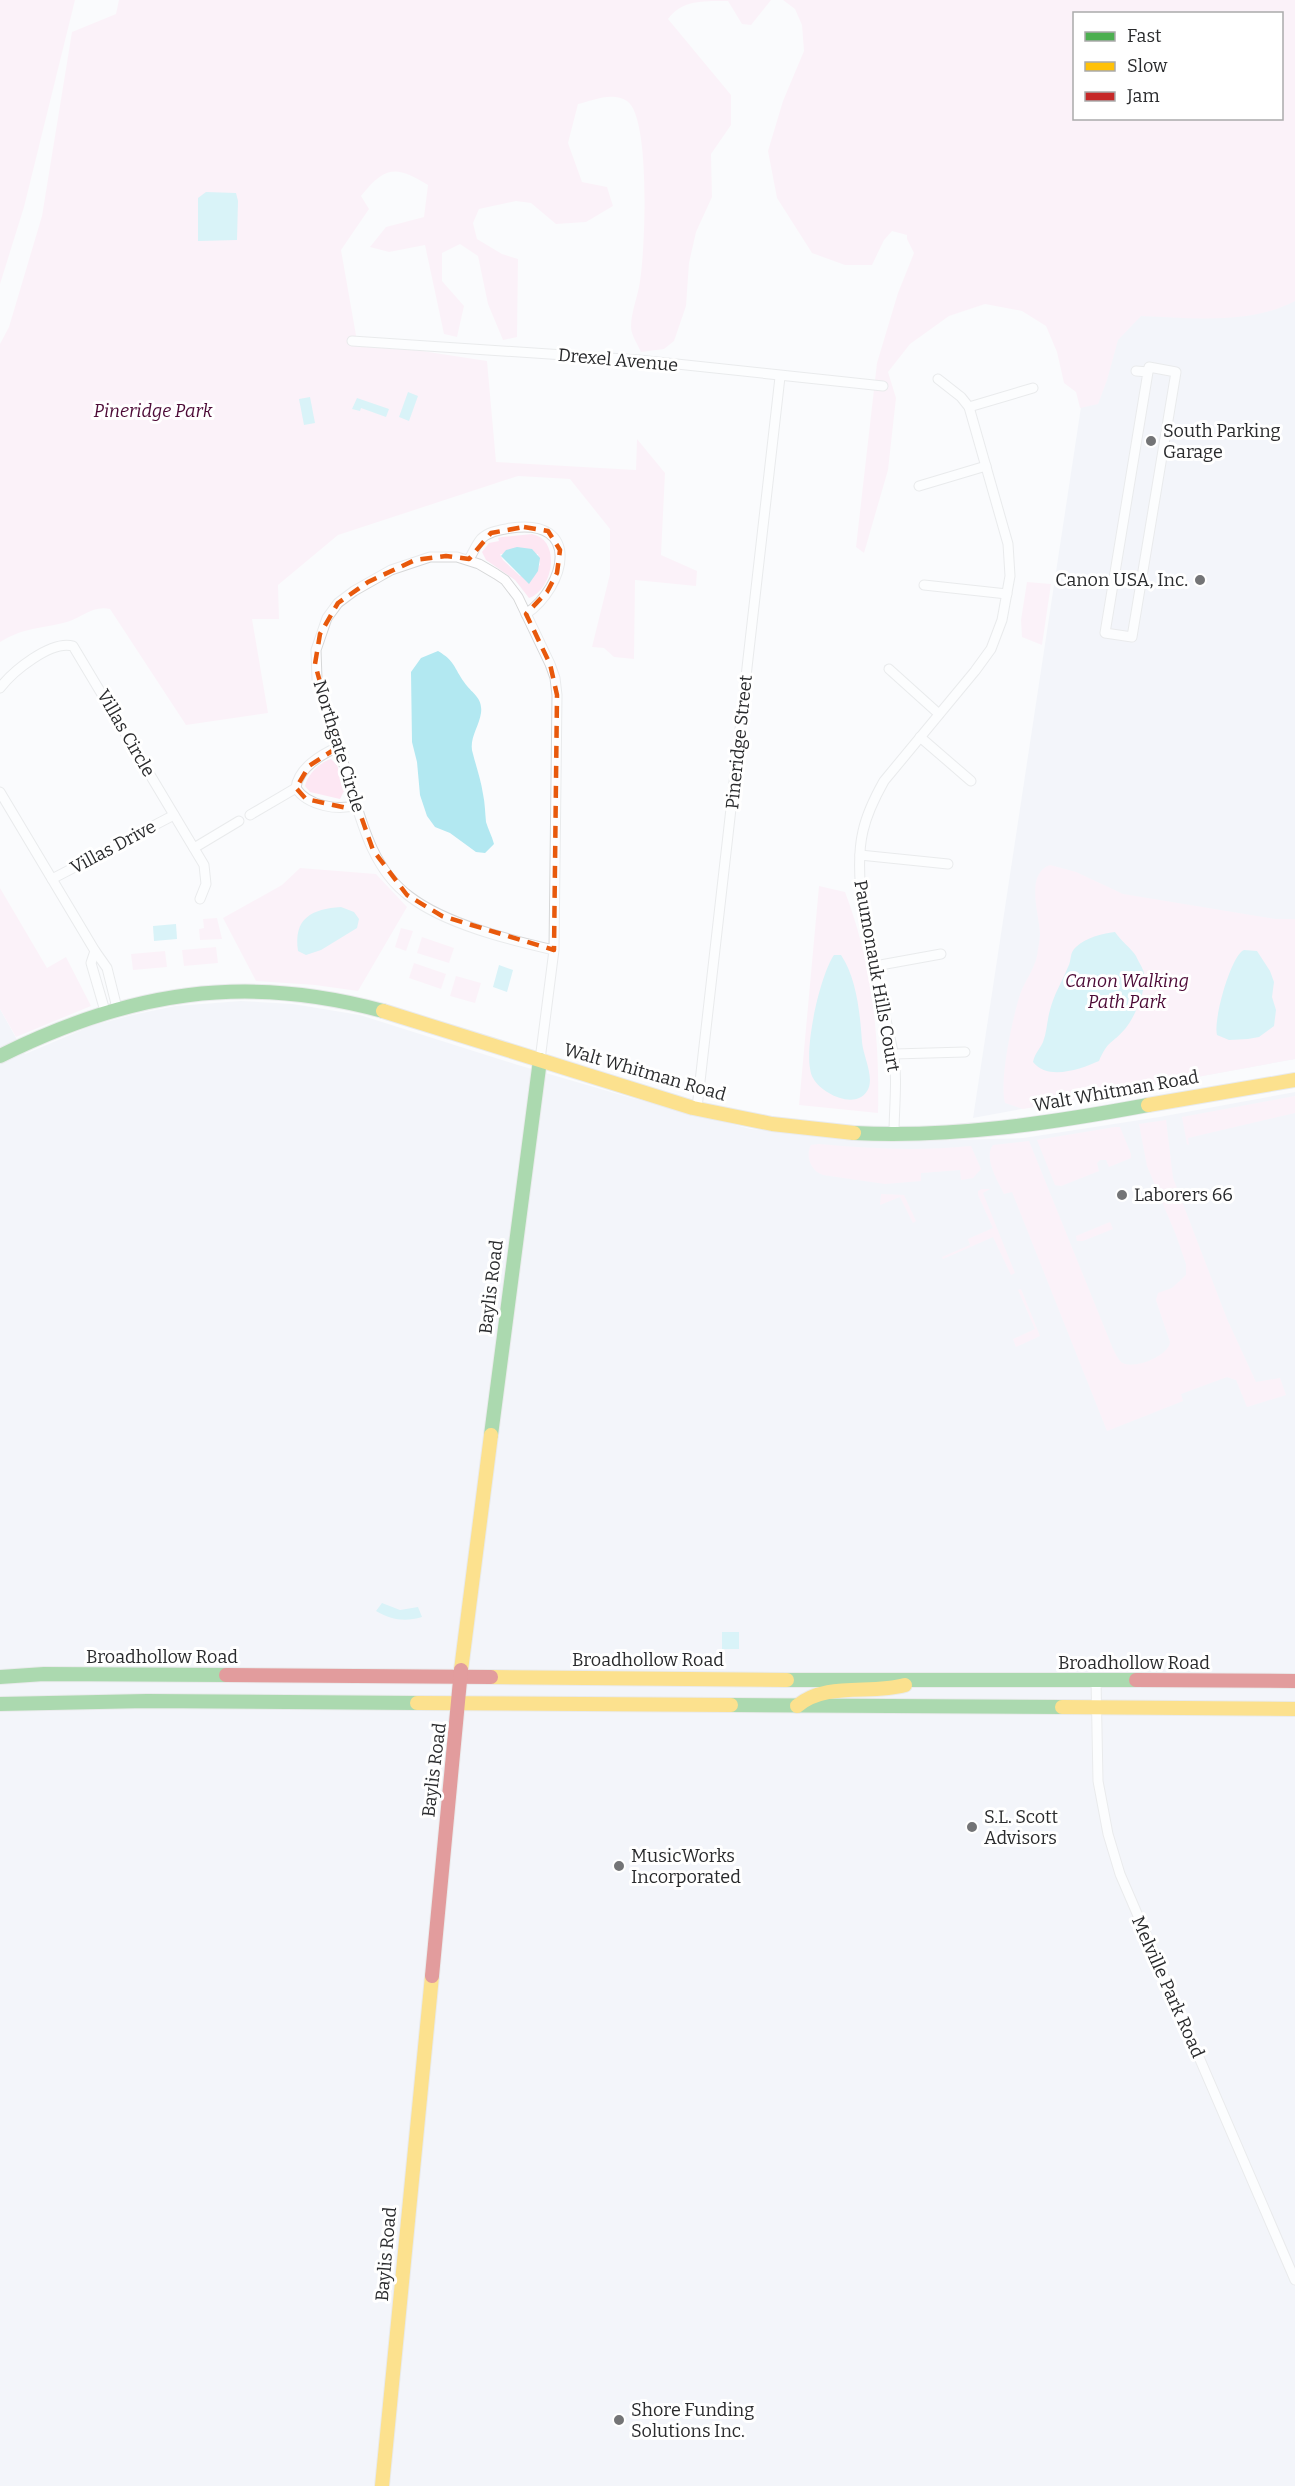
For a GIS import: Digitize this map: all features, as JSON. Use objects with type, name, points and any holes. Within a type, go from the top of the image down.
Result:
[{"type":"main road","name":"Walt Whitman Road","points":[[0,1056],[46,1033],[111,1009],[170,997],[221,991],[296,993],[368,1006],[629,1089],[772,1124],[841,1133],[931,1134],[1008,1127],[1295,1080]]},
{"type":"main road","name":"Baylis Road","points":[[382,2486],[445,1828],[460,1703],[467,1609],[540,1060]]},
{"type":"main road","name":"Broadhollow Road","points":[[0,1677],[44,1674],[1295,1682]]},
{"type":"main road","points":[[797,1706],[814,1693],[877,1692],[895,1689],[913,1681]]},
{"type":"main road","points":[[0,1704],[135,1701],[797,1706],[1007,1705],[1295,1709]]},
{"type":"street","name":"Drexel Avenue","points":[[352,341],[639,360],[883,387]]},
{"type":"street","points":[[1149,367],[1176,372],[1132,637],[1105,633],[1148,372],[1149,367]]},
{"type":"street","points":[[1136,371],[1148,372]]},
{"type":"street","name":"Pineridge Street","points":[[697,1107],[780,376]]},
{"type":"street","points":[[938,379],[961,397],[969,407],[1033,388]]},
{"type":"street","name":"Paumonauk Hills Court","points":[[894,1134],[894,1054],[859,878],[860,855],[863,833],[873,801],[884,781],[975,671],[991,649],[1002,620],[1010,576],[1008,544],[969,407]]},
{"type":"street","points":[[919,486],[986,466]]},
{"type":"street","points":[[469,559],[481,540],[491,533],[535,526],[548,531],[555,538],[560,550],[557,573],[536,607],[526,614]]},
{"type":"street","name":"Northgate Circle","points":[[540,1060],[554,950],[555,678],[518,597],[505,580],[469,559],[446,556],[430,557],[391,570],[338,603],[327,618],[320,634],[315,664],[317,679],[338,747],[373,850],[383,869],[407,895],[427,909],[442,916],[554,950]]},
{"type":"street","points":[[924,585],[1007,594]]},
{"type":"street","name":"Villas Circle","points":[[0,688],[23,665],[56,646],[65,644],[73,646],[204,865],[206,884],[200,899]]},
{"type":"street","points":[[889,669],[939,714]]},
{"type":"street","points":[[920,737],[971,781]]},
{"type":"street","points":[[250,815],[296,788],[299,777],[309,766],[326,752],[338,747]]},
{"type":"street","points":[[296,788],[306,799],[330,806],[347,808],[357,805]]},
{"type":"street","points":[[0,792],[107,968],[111,1009]]},
{"type":"street","name":"Villas Drive","points":[[52,879],[174,815]]},
{"type":"street","points":[[194,848],[239,821]]},
{"type":"street","points":[[860,855],[948,864]]},
{"type":"street","points":[[875,966],[941,954]]},
{"type":"street","points":[[894,1054],[965,1052]]},
{"type":"street","name":"Melville Park Road","points":[[1096,1679],[1098,1781],[1108,1834],[1120,1874],[1295,2280]]},
{"type":"highlighted area","points":[[524,527],[548,531],[560,550],[557,573],[547,592],[526,614],[550,664],[557,695],[554,950],[442,916],[407,895],[373,850],[357,805],[347,808],[306,799],[296,788],[309,766],[338,747],[315,664],[320,634],[338,603],[368,582],[415,560],[446,556],[469,559],[491,533]]},
{"type":"shaded area","points":[[1295,53],[1295,1059],[973,1118],[1110,216],[1278,120],[1283,120]]},
{"type":"shaded area","points":[[241,1001],[293,1004],[360,1015],[518,1065],[751,1129],[876,1142],[1023,1138],[1159,1117],[1295,1092],[1295,2486],[0,2486],[0,1009],[25,1054],[91,1026],[132,1015],[175,1006]]},
{"type":"green space","points":[[0,0],[75,0],[24,207],[0,284]]},
{"type":"green space","name":"Pineridge Park","points":[[119,0],[771,0],[751,25],[742,24],[728,1],[686,5],[668,19],[731,95],[731,125],[711,154],[712,197],[696,232],[689,263],[686,306],[674,341],[664,349],[641,352],[631,330],[642,265],[643,157],[635,112],[627,101],[621,98],[609,97],[578,104],[568,143],[582,182],[607,187],[613,206],[586,222],[556,224],[531,203],[516,201],[479,209],[473,223],[477,239],[502,254],[518,259],[517,337],[503,340],[488,304],[478,256],[460,244],[442,253],[442,281],[464,306],[457,337],[444,334],[425,245],[389,252],[370,247],[386,227],[424,217],[428,185],[417,178],[392,172],[384,174],[369,186],[361,196],[369,209],[341,250],[357,341],[487,361],[496,462],[636,470],[637,439],[665,473],[661,555],[697,571],[696,586],[635,580],[634,659],[614,657],[604,648],[592,647],[610,574],[610,529],[570,479],[518,476],[338,535],[278,585],[279,619],[252,619],[268,713],[186,725],[110,609],[93,610],[67,622],[25,631],[0,642],[0,344],[9,327],[42,216],[72,32],[116,14]]},
{"type":"green space","points":[[783,0],[1295,0],[1295,301],[1277,309],[1240,317],[1141,316],[1118,340],[1098,404],[1080,408],[1076,392],[1064,383],[1057,352],[1046,326],[1022,311],[985,304],[949,316],[910,344],[888,372],[896,398],[888,470],[864,553],[856,547],[877,363],[898,293],[914,253],[907,235],[892,231],[884,240],[872,265],[845,265],[812,253],[777,198],[768,151],[783,101],[804,51],[802,25],[795,9]]},
{"type":"green space","points":[[532,534],[541,538],[548,545],[551,565],[548,576],[544,585],[529,598],[515,580],[486,560],[482,552],[489,543],[499,541],[498,538]],"holes":[[[500,554],[538,554],[540,565],[520,576],[503,560]]]},
{"type":"green space","points":[[1027,582],[1051,584],[1042,645],[1022,637],[1021,620]]},
{"type":"green space","points":[[331,759],[337,765],[345,789],[340,799],[310,792],[305,786],[315,770]]},
{"type":"green space","name":"Canon Walking Path Park","points":[[1050,865],[1076,872],[1123,894],[1275,919],[1295,919],[1295,1059],[1023,1109],[1005,1103],[1005,1066],[1010,1036],[1019,998],[1036,961],[1039,941],[1036,885],[1042,870]]},
{"type":"green space","points":[[300,868],[376,874],[407,907],[358,991],[256,981],[223,918],[282,885]]},
{"type":"green space","points":[[819,886],[845,892],[862,946],[876,1029],[878,1113],[799,1105]]},
{"type":"green space","points":[[0,888],[47,968],[66,957],[91,1006],[16,1037],[0,1009]]},
{"type":"green space","points":[[217,918],[222,939],[200,940],[199,929],[204,928],[203,919]]},
{"type":"green space","points":[[401,928],[413,931],[406,951],[395,947]]},
{"type":"green space","points":[[422,937],[454,948],[449,963],[417,953]]},
{"type":"green space","points":[[216,947],[218,963],[184,966],[182,950]]},
{"type":"green space","points":[[165,951],[167,967],[133,970],[131,954]]},
{"type":"green space","points":[[414,963],[446,974],[441,989],[409,978]]},
{"type":"green space","points":[[456,976],[481,983],[475,1003],[450,996]]},
{"type":"green space","points":[[1295,1096],[1295,1113],[1188,1138],[1189,1145],[1187,1144],[1182,1117]]},
{"type":"green space","points":[[1166,1120],[1173,1178],[1227,1319],[1256,1382],[1280,1378],[1286,1395],[1247,1407],[1236,1380],[1227,1377],[1181,1394],[1183,1401],[1107,1431],[1012,1192],[1004,1194],[995,1176],[990,1150],[993,1145],[1029,1141],[1114,1351],[1121,1362],[1133,1365],[1157,1357],[1168,1347],[1170,1342],[1156,1300],[1158,1293],[1172,1288],[1186,1275],[1186,1264],[1176,1235],[1147,1166],[1139,1124]]},
{"type":"green space","points":[[1120,1127],[1131,1158],[1109,1167],[1106,1160],[1100,1160],[1097,1163],[1099,1171],[1061,1186],[1055,1185],[1037,1140]]},
{"type":"green space","points":[[811,1145],[895,1149],[971,1146],[981,1169],[973,1178],[961,1180],[960,1170],[921,1173],[921,1181],[885,1184],[823,1175],[812,1167],[809,1158]]},
{"type":"green space","points":[[990,1189],[983,1193],[1015,1273],[1011,1275],[993,1237],[943,1259],[942,1257],[970,1245],[968,1239],[993,1228],[978,1195],[978,1191]]},
{"type":"green space","points":[[881,1194],[904,1195],[916,1221],[913,1223],[900,1197],[880,1205]]},
{"type":"green space","points":[[1110,1222],[1113,1229],[1083,1241],[1077,1241],[1076,1236]]},
{"type":"green space","points":[[1021,1289],[1040,1336],[1016,1347],[1013,1339],[1035,1329],[1018,1290]]},
{"type":"water","points":[[206,192],[236,193],[238,201],[237,240],[198,241],[198,198]]},
{"type":"water","points":[[408,392],[418,396],[409,421],[399,417]]},
{"type":"water","points":[[310,397],[315,423],[304,425],[299,399]]},
{"type":"water","points":[[357,398],[389,409],[386,417],[361,408],[360,411],[352,409]]},
{"type":"water","points":[[517,547],[532,549],[540,558],[538,571],[529,584],[501,556],[506,550]]},
{"type":"water","points":[[438,651],[451,662],[480,703],[481,713],[472,749],[482,789],[486,822],[494,844],[485,853],[476,852],[450,833],[435,827],[427,816],[420,795],[417,762],[412,742],[411,672],[421,658]]},
{"type":"water","points":[[341,907],[354,912],[359,919],[357,928],[321,950],[306,955],[298,951],[299,930],[307,917],[321,910]]},
{"type":"water","points":[[176,924],[177,939],[154,941],[153,926]]},
{"type":"water","points":[[1115,932],[1134,953],[1144,973],[1142,995],[1133,1017],[1108,1046],[1099,1061],[1065,1072],[1039,1068],[1033,1062],[1043,1042],[1052,1004],[1072,952],[1089,938]]},
{"type":"water","points":[[1244,950],[1257,951],[1270,971],[1274,982],[1272,997],[1276,1010],[1274,1026],[1259,1037],[1229,1040],[1217,1035],[1216,1027],[1229,975],[1239,954]]},
{"type":"water","points":[[834,955],[841,955],[846,964],[859,1008],[870,1082],[869,1087],[858,1099],[841,1098],[824,1090],[813,1078],[810,1068],[811,1035],[818,997]]},
{"type":"water","points":[[499,965],[513,970],[507,992],[493,987]]},
{"type":"water","points":[[382,1603],[400,1610],[418,1607],[422,1617],[404,1620],[387,1616],[376,1611]]},
{"type":"water","points":[[722,1632],[739,1632],[739,1649],[722,1649]]},
{"type":"traffic: fast","points":[[0,1056],[48,1034],[94,1017],[141,1004],[187,995],[234,992],[283,993],[332,999],[383,1011]]},
{"type":"traffic: fast","points":[[491,1435],[540,1060]]},
{"type":"traffic: fast","points":[[854,1133],[928,1133],[1002,1128],[1148,1105]]},
{"type":"traffic: fast","points":[[0,1677],[44,1674],[226,1675]]},
{"type":"traffic: fast","points":[[787,1680],[1136,1680]]},
{"type":"traffic: fast","points":[[0,1704],[147,1701],[417,1703]]},
{"type":"traffic: fast","points":[[731,1705],[1062,1707]]},
{"type":"traffic: slow","points":[[383,1011],[693,1108],[772,1124],[854,1133]]},
{"type":"traffic: slow","points":[[1148,1105],[1295,1080]]},
{"type":"traffic: slow","points":[[461,1670],[491,1435]]},
{"type":"traffic: slow","points":[[491,1677],[787,1680]]},
{"type":"traffic: slow","points":[[797,1706],[809,1698],[835,1691],[892,1688],[905,1685]]},
{"type":"traffic: slow","points":[[417,1703],[731,1705]]},
{"type":"traffic: slow","points":[[1062,1707],[1295,1709]]},
{"type":"traffic: slow","points":[[382,2486],[432,1976]]},
{"type":"traffic: jam","points":[[432,1976],[461,1670]]},
{"type":"traffic: jam","points":[[226,1675],[491,1677]]},
{"type":"traffic: jam","points":[[1136,1680],[1295,1681]]},
{"type":"place","name":"South Parking Garage","points":[[1151,441]]},
{"type":"place","name":"Canon USA, Inc.","points":[[1200,580]]},
{"type":"place","name":"Laborers 66","points":[[1122,1195]]},
{"type":"place","name":"S.L. Scott Advisors","points":[[972,1827]]},
{"type":"place","name":"MusicWorks Incorporated","points":[[619,1866]]},
{"type":"place","name":"Shore Funding Solutions Inc.","points":[[619,2420]]}]
